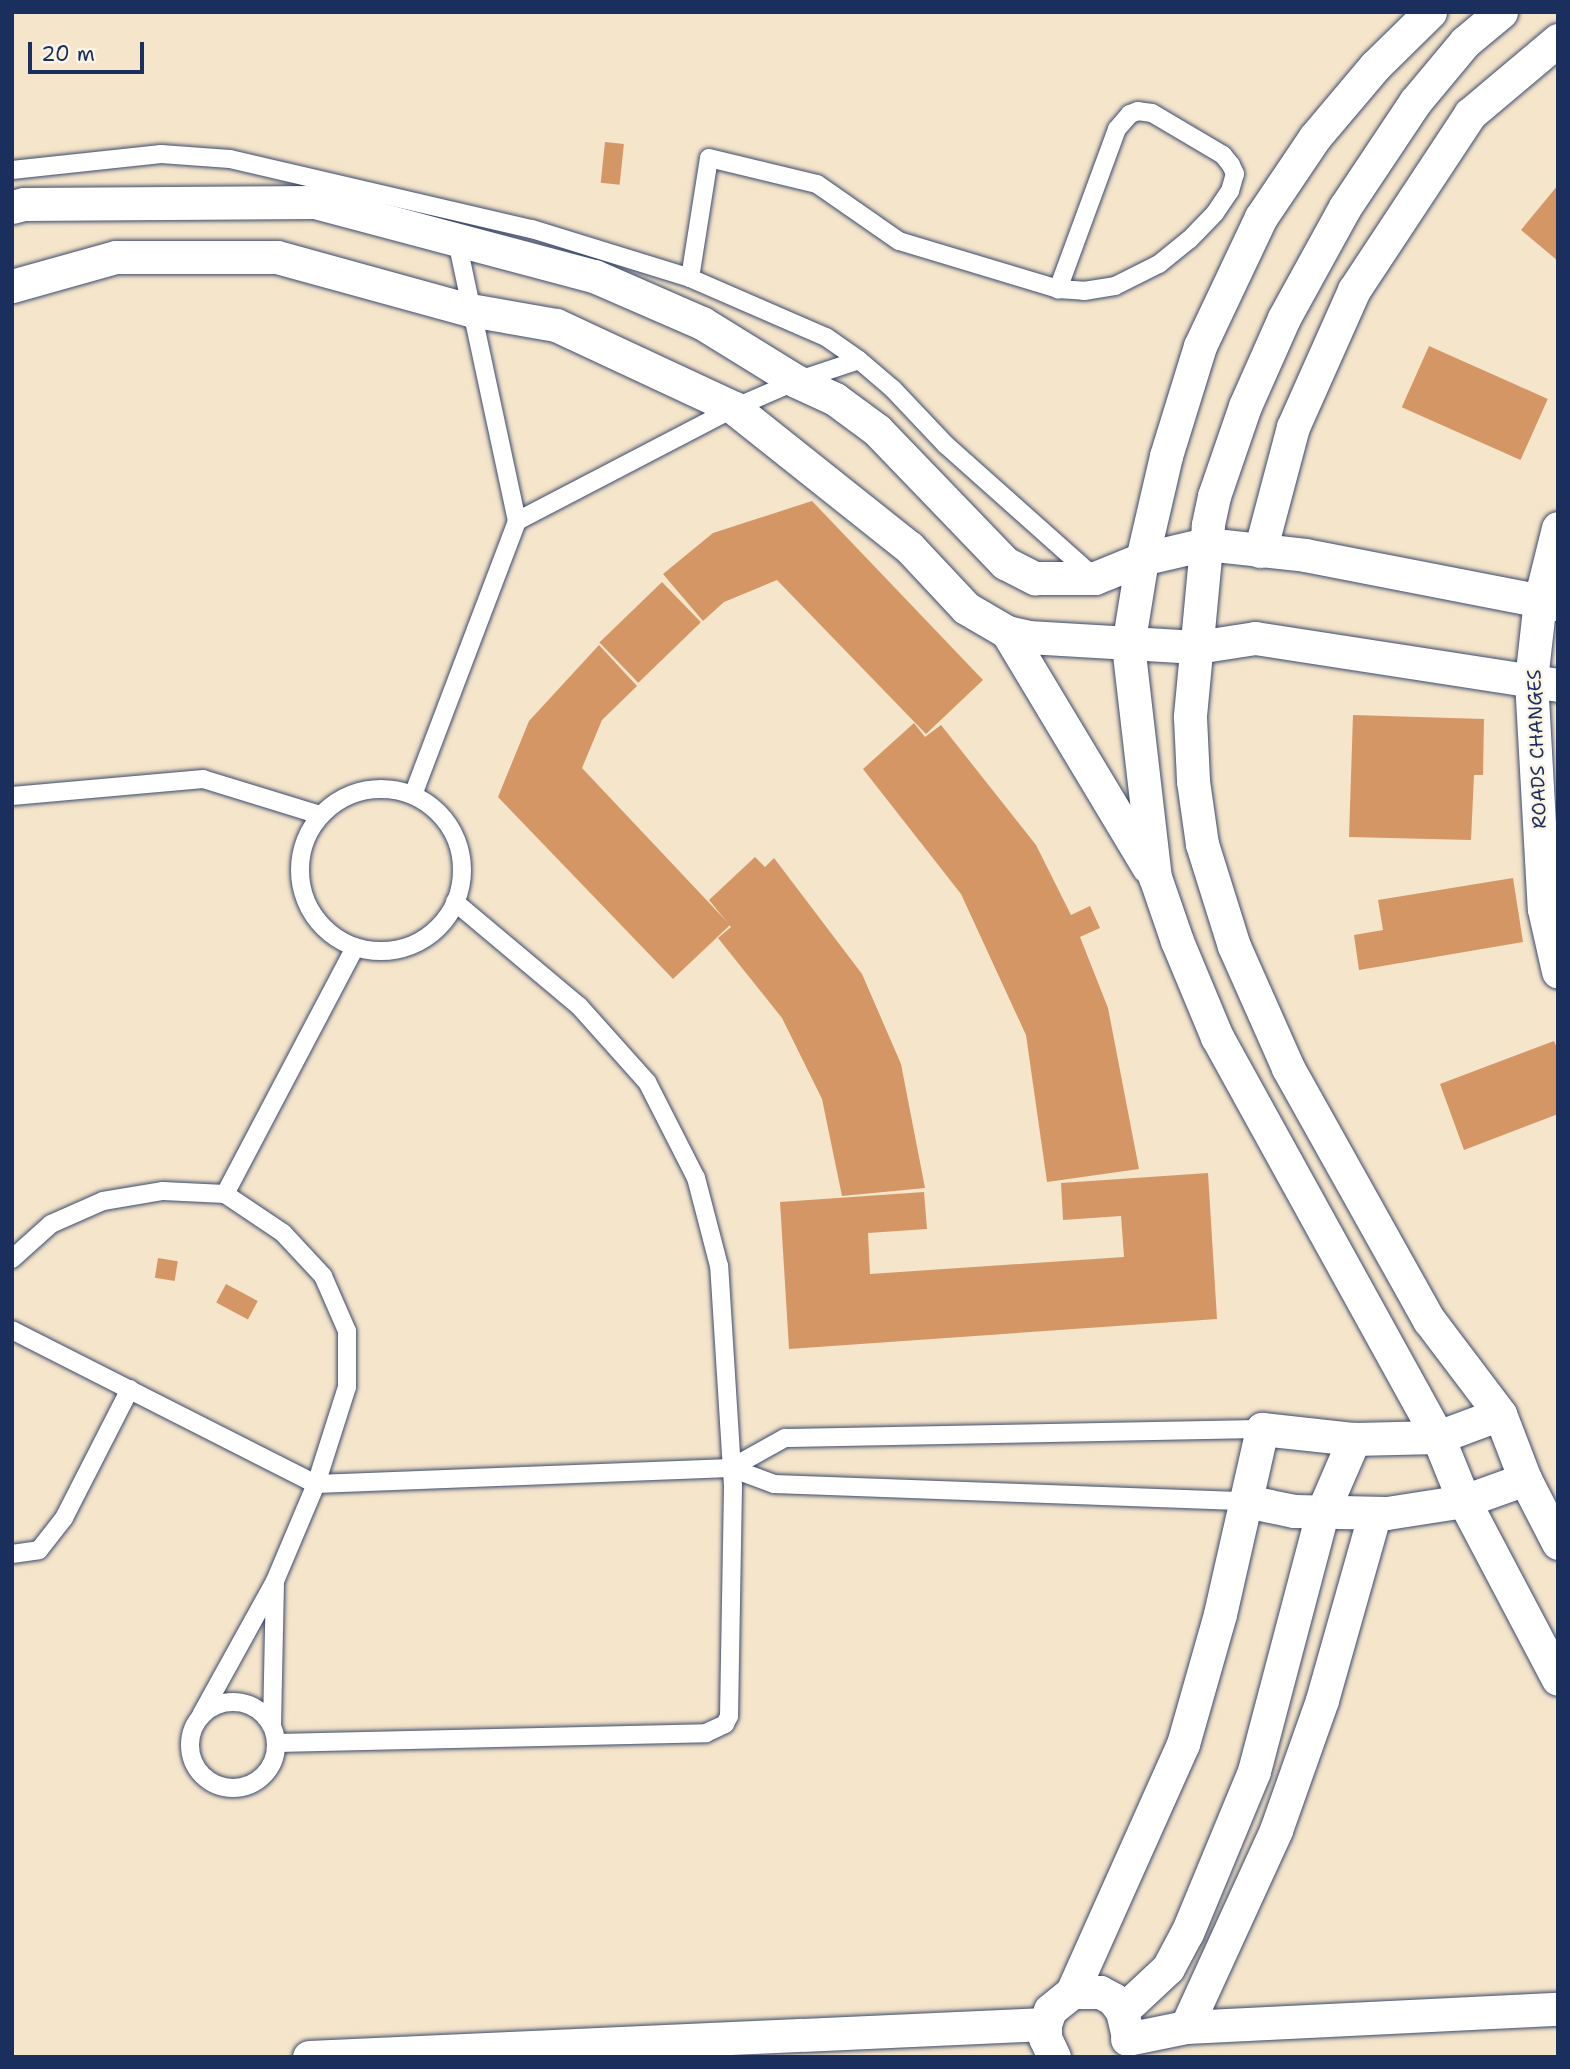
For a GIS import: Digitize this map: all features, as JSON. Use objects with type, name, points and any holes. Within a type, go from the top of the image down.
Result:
[{"type":"street","points":[[1155,877],[1128,645],[1142,559],[1166,456],[1200,346],[1261,217],[1315,137],[1375,66],[1430,12]]},
{"type":"street","points":[[1501,12],[1465,42],[1415,102],[1345,207],[1284,318],[1245,406],[1214,496],[1206,544],[1189,717],[1193,781],[1202,845],[1234,946],[1288,1068],[1429,1320],[1500,1414],[1525,1479],[1558,1543]]},
{"type":"street","points":[[1260,551],[1293,427],[1354,290],[1470,114],[1558,40]]},
{"type":"street","points":[[1375,66],[1415,102]]},
{"type":"street","points":[[162,202],[164,257]]},
{"type":"street","points":[[12,207],[24,204],[315,202],[456,237],[594,276],[702,323],[796,382],[835,399],[877,430],[1005,563],[1035,578],[1095,578],[1142,559],[1206,544],[1305,555],[1549,602]]},
{"type":"street","points":[[12,286],[116,257],[277,257],[470,310],[556,325],[734,408],[909,547],[966,608],[1007,632],[1028,638],[1197,647],[1255,638],[1544,683]]},
{"type":"street","name":"ROADS CHANGES","points":[[1558,528],[1549,602],[1544,683],[1544,909],[1558,971]]},
{"type":"street","points":[[1007,632],[1155,877],[1177,941],[1217,1037],[1438,1437],[1464,1501],[1558,1679]]},
{"type":"street","points":[[309,2057],[1048,2047],[1050,2010],[1072,1992],[1183,1744],[1220,1614],[1262,1429],[1354,1439],[1438,1437],[1500,1414]]},
{"type":"street","points":[[1122,2035],[1174,1957],[1254,1770],[1322,1513],[1354,1439]]},
{"type":"street","points":[[1246,1501],[1294,1511],[1375,1513],[1464,1501],[1525,1479]]},
{"type":"street","points":[[1186,2027],[1276,1830],[1322,1700],[1375,1513]]},
{"type":"street","points":[[1072,1992],[1100,1992],[1113,2000],[1122,2035]]},
{"type":"street","points":[[1122,2035],[1186,2027],[1558,2009]]},
{"type":"lane","points":[[691,278],[709,158],[817,184],[899,241],[1058,289],[1084,291],[1115,286],[1159,264],[1189,240],[1216,213],[1230,191],[1235,174],[1231,165],[1223,155],[1152,113],[1139,111],[1130,114],[1117,128],[1058,289]]},
{"type":"lane","points":[[12,170],[161,154],[230,159],[532,229],[691,278],[826,337],[859,360],[893,389],[946,445],[1095,578]]},
{"type":"lane","points":[[413,795],[517,521],[456,237]]},
{"type":"lane","points":[[517,521],[734,408],[859,360]]},
{"type":"lane","points":[[12,796],[203,779],[320,815]]},
{"type":"lane","points":[[388,789],[413,795],[434,808],[451,828],[460,851],[462,877],[456,902],[439,927],[414,944],[385,952],[355,947],[327,931],[307,906],[300,874],[304,843],[320,815],[340,800],[363,790],[388,789]]},
{"type":"lane","points":[[277,1743],[706,1733],[718,1729],[729,1716],[731,1468],[719,1266],[696,1178],[647,1082],[579,1006],[456,902]]},
{"type":"lane","points":[[225,1194],[355,947]]},
{"type":"lane","points":[[12,1259],[51,1224],[103,1201],[163,1191],[225,1194],[282,1233],[323,1276],[347,1331],[347,1387],[331,1444],[275,1581],[192,1732],[190,1750],[197,1768],[210,1781],[227,1788],[246,1786],[262,1776],[273,1761],[277,1743],[272,1725],[275,1581]]},
{"type":"lane","points":[[12,1330],[316,1484],[731,1468],[774,1485],[1246,1501]]},
{"type":"lane","points":[[12,1554],[39,1550],[64,1518],[130,1389]]},
{"type":"lane","points":[[731,1468],[785,1438],[1262,1429]]},
{"type":"lane","points":[[201,1715],[219,1704],[239,1701],[259,1709],[272,1725]]},
{"type":"building","points":[[605,142],[624,144],[620,185],[601,183]]},
{"type":"building","points":[[1558,185],[1558,261],[1521,230]]},
{"type":"building","points":[[1429,346],[1548,399],[1521,460],[1402,407]]},
{"type":"building","points":[[812,501],[983,680],[926,734],[777,580],[724,602],[703,621],[663,574],[713,533]]},
{"type":"building","points":[[662,582],[701,622],[638,683],[599,642]]},
{"type":"building","points":[[599,645],[637,686],[602,720],[582,768],[730,925],[673,979],[498,797],[529,721]]},
{"type":"building","points":[[1353,715],[1484,719],[1483,775],[1474,775],[1471,840],[1349,837]]},
{"type":"building","points":[[914,723],[925,737],[941,725],[1036,845],[1071,915],[1090,906],[1100,928],[1080,937],[1108,1008],[1139,1169],[1047,1182],[1026,1035],[961,894],[863,769]]},
{"type":"building","points":[[755,857],[765,867],[774,858],[862,974],[901,1064],[925,1188],[842,1196],[822,1099],[782,1018],[718,938],[731,927],[709,900]]},
{"type":"building","points":[[1513,878],[1523,942],[1359,970],[1354,935],[1383,930],[1378,900]]},
{"type":"building","points":[[1554,1041],[1558,1050],[1558,1114],[1464,1150],[1440,1084]]},
{"type":"building","points":[[1208,1173],[1217,1319],[789,1349],[780,1202],[924,1192],[927,1229],[868,1233],[870,1274],[1124,1257],[1121,1216],[1063,1220],[1061,1183]]},
{"type":"building","points":[[158,1258],[178,1261],[175,1281],[155,1278]]},
{"type":"building","points":[[226,1284],[258,1301],[248,1319],[216,1303]]}]
